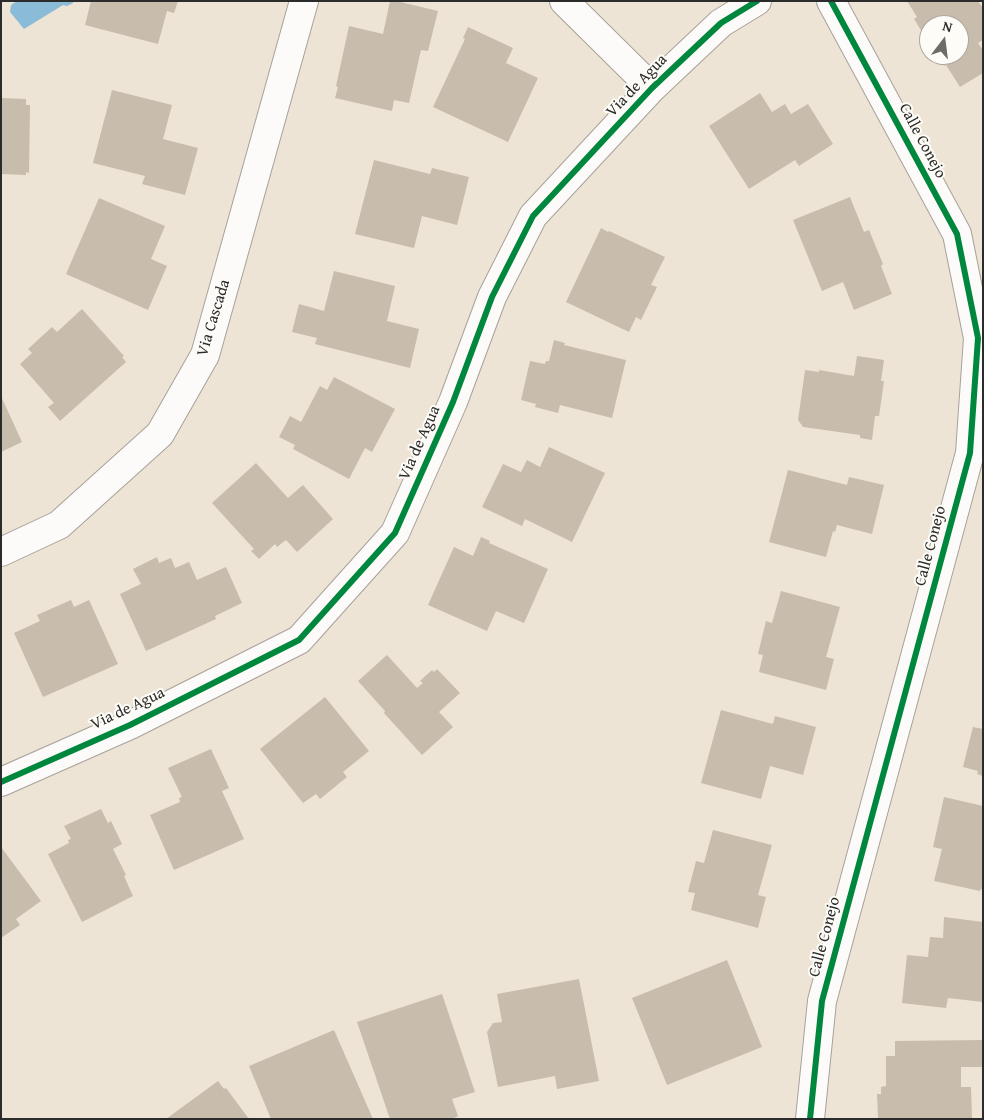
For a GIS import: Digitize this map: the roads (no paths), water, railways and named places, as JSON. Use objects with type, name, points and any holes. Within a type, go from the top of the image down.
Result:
[{"type":"street","name":"Via Cascada","points":[[1,552],[59,525],[160,434],[205,355],[304,1]]},
{"type":"street","points":[[564,1],[652,88]]},
{"type":"street","name":"Via de Agua","points":[[1,782],[130,725],[299,640],[395,534],[453,402],[492,298],[533,216],[652,88],[721,23],[757,1]]},
{"type":"street","name":"Calle Conejo","points":[[810,1119],[822,1001],[970,453],[978,338],[957,234],[831,1]]},
{"type":"water","points":[[17,1],[73,1],[73,3],[67,6],[63,5],[24,29],[10,12],[11,5]]}]
